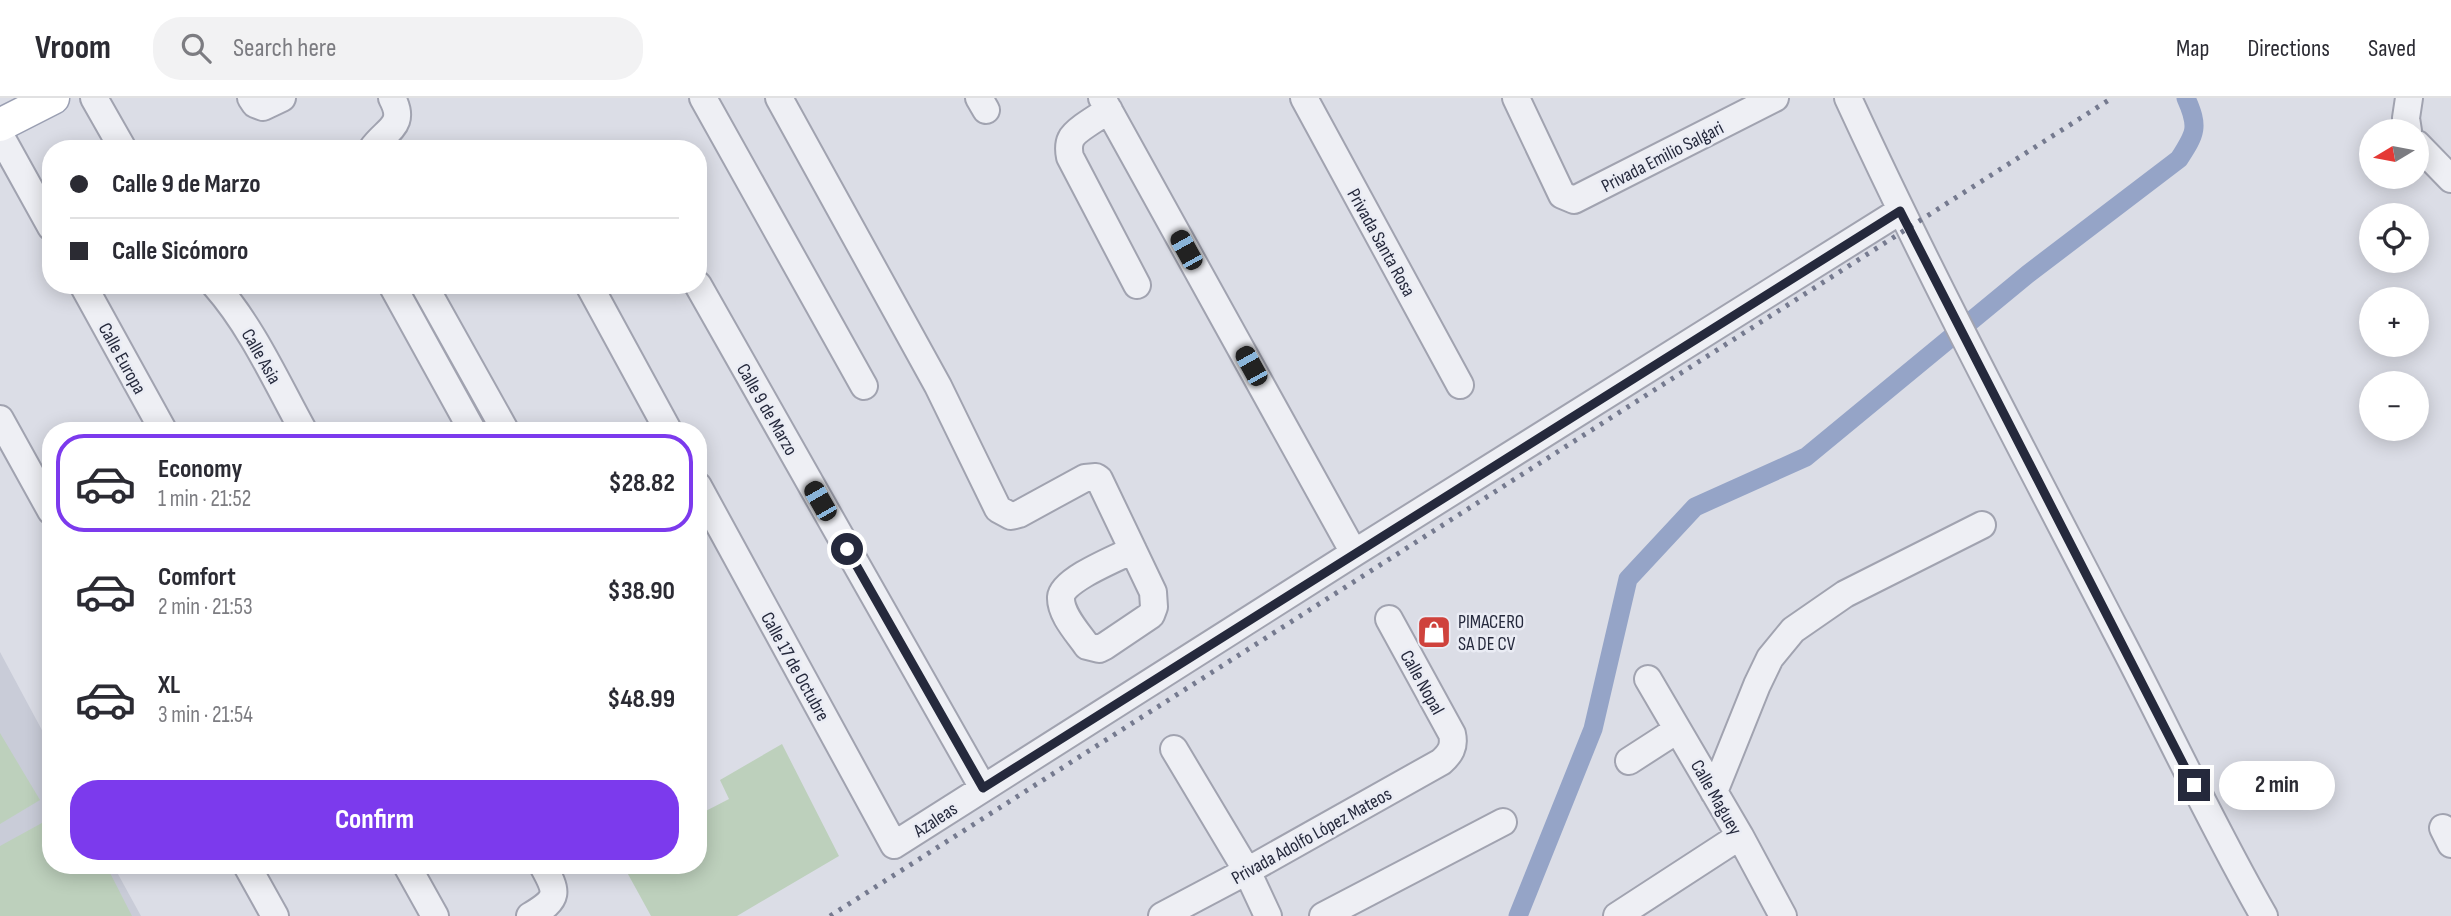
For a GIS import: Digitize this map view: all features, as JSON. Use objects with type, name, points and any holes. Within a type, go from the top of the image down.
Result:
[{"type":"main road","points":[[0,125],[53,98]]},
{"type":"street","points":[[94,98],[117,140]]},
{"type":"street","points":[[251,98],[255,104],[263,107],[282,98]]},
{"type":"street","points":[[380,140],[397,121],[398,112],[391,98]]},
{"type":"street","points":[[400,140],[413,127],[412,111],[406,98]]},
{"type":"street","points":[[703,98],[864,386]]},
{"type":"street","points":[[779,98],[938,386],[998,509],[1011,516],[1019,514],[1085,478],[1096,477],[1100,479],[1133,550]]},
{"type":"street","name":"Privada Santa Rosa","points":[[1304,98],[1460,385]]},
{"type":"street","name":"Privada Emilio Salgari","points":[[1516,98],[1562,195],[1574,200],[1775,98]]},
{"type":"street","points":[[1848,98],[1900,211],[1964,338],[2136,669],[2217,832],[2264,916]]},
{"type":"street","points":[[2406,119],[2409,98]]},
{"type":"street","points":[[1136,285],[1070,157],[1069,143],[1074,135],[1105,104],[1354,553]]},
{"type":"street","points":[[0,135],[42,211]]},
{"type":"street","points":[[2429,156],[2451,179]]},
{"type":"street","name":"Azaleas","points":[[894,845],[1900,211]]},
{"type":"street","name":"Calle Europa","points":[[88,294],[159,422]]},
{"type":"street","name":"Calle Asia","points":[[223,294],[250,333],[299,422]]},
{"type":"street","points":[[398,294],[468,422]]},
{"type":"street","points":[[429,294],[501,422]]},
{"type":"street","points":[[594,294],[664,422]]},
{"type":"street","name":"Calle 9 de Marzo","points":[[703,294],[983,788]]},
{"type":"street","points":[[0,419],[42,495]]},
{"type":"street","name":"Calle 17 de Octubre","points":[[707,502],[894,845]]},
{"type":"street","points":[[1714,792],[1770,658],[1793,631],[1845,594],[1982,525]]},
{"type":"street","name":"Calle Nopal","points":[[1389,619],[1452,734],[1453,747]]},
{"type":"street","name":"Calle Maguey","points":[[1648,679],[1740,836],[1783,916]]},
{"type":"street","points":[[1629,761],[1677,730]]},
{"type":"street","name":"Privada Adolfo López Mateos","points":[[1162,916],[1441,762],[1453,747]]},
{"type":"street","points":[[1174,749],[1247,871],[1268,916]]},
{"type":"street","points":[[1323,916],[1503,822]]},
{"type":"street","points":[[1617,916],[1740,836]]},
{"type":"street","points":[[252,874],[275,916]]},
{"type":"street","points":[[412,874],[435,916]]},
{"type":"street","points":[[539,911],[555,894],[547,874]]},
{"type":"shaded area","points":[[0,652],[42,730],[42,874],[118,874],[141,916],[0,916]]},
{"type":"green space","points":[[0,733],[40,800],[0,824]]},
{"type":"green space","points":[[782,744],[839,856],[737,916],[651,916],[628,874],[707,874],[707,810],[729,799],[720,780]]},
{"type":"green space","points":[[42,823],[42,874],[111,874],[132,916],[0,916],[0,846]]},
{"type":"waterway","points":[[1518,916],[1593,729],[1628,579],[1695,507],[1806,457],[2028,274],[2179,159],[2194,130],[2193,116],[2186,98]]},
{"type":"railway","points":[[830,916],[2112,98]]},
{"type":"place","name":"PIMACERO SA DE CV","points":[[1434,632]]},
{"type":"route","points":[[847,549],[983,788],[1900,211],[2194,785]]}]
